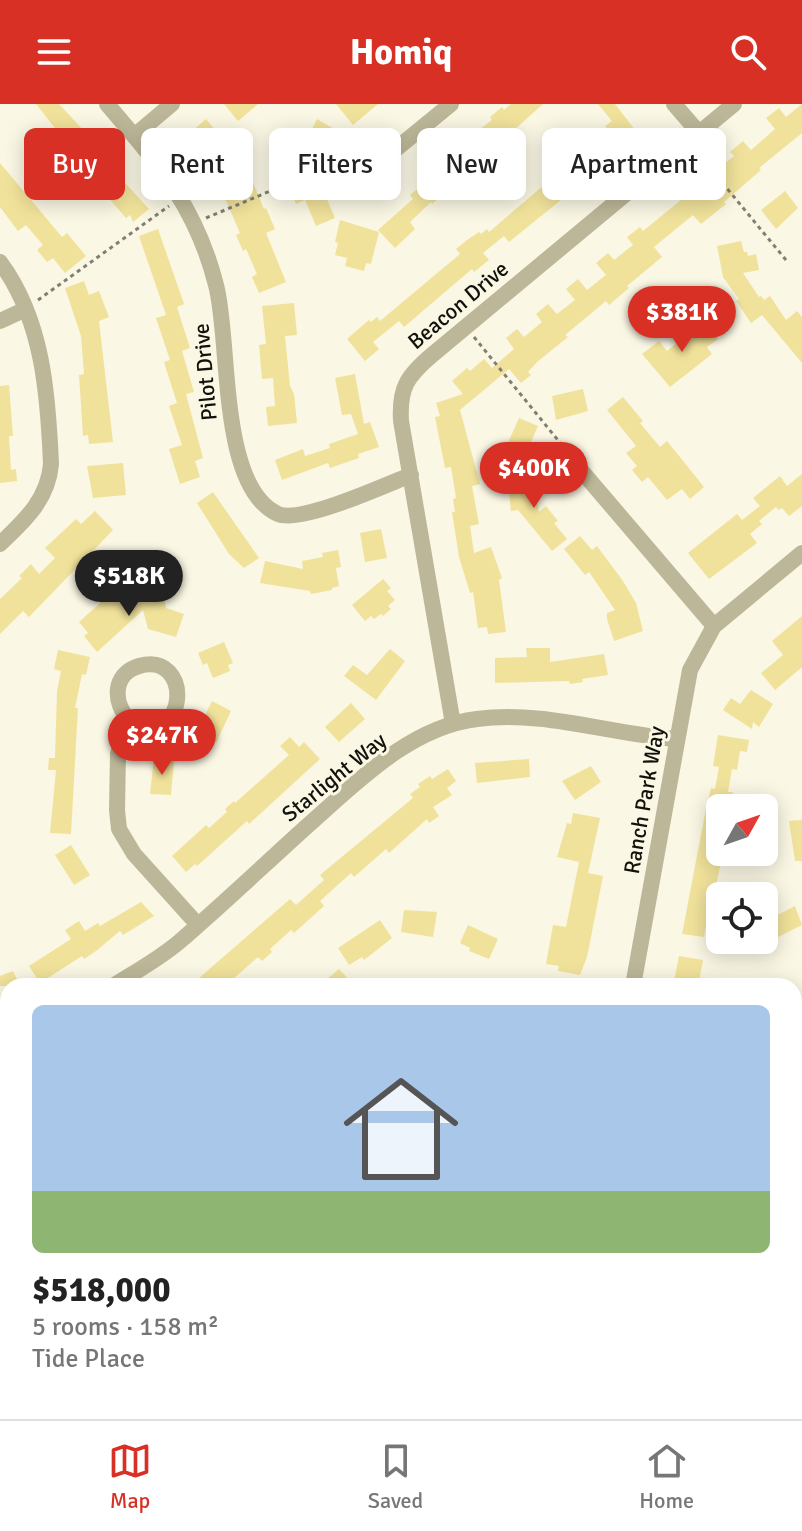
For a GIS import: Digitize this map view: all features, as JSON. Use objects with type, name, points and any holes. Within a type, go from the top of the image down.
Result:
[{"type":"street","name":"Pilot Drive","points":[[107,104],[141,145]]},
{"type":"street","points":[[134,136],[172,104]]},
{"type":"street","points":[[401,145],[451,104]]},
{"type":"street","points":[[674,104],[695,128]]},
{"type":"street","name":"Beacon Drive","points":[[705,128],[734,104]]},
{"type":"street","name":"Pilot Drive","points":[[184,200],[217,286],[224,317],[235,441],[246,478],[257,495],[278,514],[300,516],[411,475]]},
{"type":"street","name":"Beacon Drive","points":[[453,724],[400,402],[409,378],[432,355],[618,200]]},
{"type":"street","points":[[0,262],[26,309],[42,362],[50,474],[36,508],[0,544]]},
{"type":"street","points":[[0,321],[26,309]]},
{"type":"street","points":[[579,468],[714,626],[802,553]]},
{"type":"street","name":"Ranch Park Way","points":[[634,978],[690,670],[714,626]]},
{"type":"street","name":"Starlight Way","points":[[126,978],[167,952],[351,787],[387,759],[423,737],[453,724],[497,717],[541,718],[676,739]]},
{"type":"street","points":[[129,720],[118,754],[119,829],[134,854],[198,925]]},
{"type":"path","points":[[726,187],[786,260]]},
{"type":"path","points":[[206,218],[269,192]]},
{"type":"path","points":[[26,309],[178,200]]},
{"type":"path","points":[[479,343],[579,468]]},
{"type":"building","points":[[36,104],[59,104],[81,128],[55,128]]},
{"type":"building","points":[[224,104],[258,104],[238,121]]},
{"type":"building","points":[[336,104],[378,104],[353,125]]},
{"type":"building","points":[[511,104],[543,104],[516,128],[481,128],[502,107],[504,110]]},
{"type":"building","points":[[598,104],[615,104],[634,128],[607,128],[605,126],[612,121]]},
{"type":"building","points":[[802,104],[802,133],[759,168],[761,170],[724,202],[726,204],[701,224],[693,215],[654,247],[662,257],[609,305],[606,301],[565,335],[568,337],[537,362],[528,372],[531,375],[521,383],[509,369],[460,410],[480,484],[472,486],[479,524],[470,526],[474,553],[491,547],[502,578],[499,580],[506,632],[488,634],[487,627],[478,628],[473,592],[470,593],[459,557],[452,512],[455,512],[453,499],[456,498],[451,467],[445,468],[435,417],[440,416],[436,403],[463,394],[452,381],[467,368],[470,371],[484,359],[492,368],[514,349],[506,338],[517,329],[524,337],[542,322],[536,314],[548,304],[557,314],[575,300],[566,289],[578,279],[587,290],[606,275],[596,263],[608,253],[614,260],[633,245],[627,237],[640,227],[643,231],[681,200],[726,200],[726,162],[734,156],[730,152],[743,141],[751,150],[775,129],[766,118],[779,108],[786,117]]},
{"type":"building","points":[[206,119],[214,128],[196,128]]},
{"type":"building","points":[[317,119],[332,128],[312,128]]},
{"type":"building","points":[[0,163],[24,192],[24,200],[31,200],[62,237],[67,233],[86,256],[65,273],[53,258],[47,262],[37,250],[43,245],[26,225],[18,231],[0,207]]},
{"type":"building","points":[[125,183],[149,209],[133,222],[130,215],[126,218],[110,200],[125,200]]},
{"type":"building","points":[[253,183],[275,229],[266,233],[286,282],[259,293],[252,277],[257,274],[236,235],[240,233],[225,200],[253,200]]},
{"type":"building","points":[[542,187],[542,200],[561,200],[509,242],[504,236],[483,253],[489,260],[474,272],[472,269],[404,327],[399,321],[373,342],[379,349],[365,361],[347,339],[369,320],[371,322],[377,317],[380,321],[460,254],[456,249],[467,240],[487,229],[489,232]]},
{"type":"building","points":[[417,189],[417,200],[437,200],[410,222],[415,229],[395,248],[378,230],[413,199],[410,195]]},
{"type":"building","points":[[785,191],[798,208],[776,229],[761,210]]},
{"type":"building","points":[[305,200],[327,200],[335,218],[316,226]]},
{"type":"building","points":[[340,220],[379,232],[371,264],[366,263],[364,271],[345,266],[347,258],[335,255]]},
{"type":"building","points":[[158,229],[184,304],[177,307],[190,348],[182,351],[194,392],[186,394],[203,458],[195,461],[200,477],[180,484],[169,449],[182,445],[169,406],[177,403],[164,362],[170,360],[156,318],[166,315],[139,236]]},
{"type":"building","points":[[741,241],[748,256],[756,254],[759,270],[743,273],[759,297],[764,300],[770,296],[786,320],[797,311],[802,317],[802,363],[762,315],[751,323],[723,277],[717,246]]},
{"type":"building","points":[[84,281],[89,295],[99,291],[109,317],[99,321],[113,442],[89,444],[88,435],[83,436],[79,375],[84,374],[81,336],[65,288]]},
{"type":"building","points":[[294,303],[297,335],[285,336],[297,423],[268,426],[266,407],[275,406],[273,378],[262,379],[259,345],[266,344],[262,306]]},
{"type":"building","points":[[704,321],[718,339],[707,347],[712,354],[670,387],[642,354],[659,341],[667,351]]},
{"type":"building","points":[[355,374],[364,424],[370,422],[379,447],[330,468],[328,463],[282,480],[275,460],[303,449],[305,456],[358,434],[351,414],[342,415],[335,378]]},
{"type":"building","points":[[9,385],[13,436],[9,436],[11,470],[16,469],[17,481],[0,483],[0,386]]},
{"type":"building","points":[[583,389],[588,411],[556,420],[552,396]]},
{"type":"building","points":[[623,397],[660,447],[667,441],[704,487],[690,499],[682,489],[667,500],[648,477],[642,482],[632,470],[637,466],[626,453],[636,446],[607,410]]},
{"type":"building","points":[[519,418],[538,426],[526,453],[507,445]]},
{"type":"building","points":[[123,463],[126,495],[93,498],[87,466]]},
{"type":"building","points":[[525,471],[528,489],[535,488],[539,512],[546,506],[567,539],[552,551],[518,510],[511,511],[507,474]]},
{"type":"building","points":[[802,474],[802,506],[789,516],[782,508],[779,510],[776,507],[759,521],[762,524],[750,534],[757,543],[709,579],[688,553],[737,514],[742,520],[760,506],[753,498],[780,476],[787,486]]},
{"type":"building","points":[[213,492],[259,558],[244,568],[229,554],[197,503]]},
{"type":"building","points":[[95,511],[113,530],[29,617],[23,611],[0,634],[0,599],[22,578],[19,576],[31,564],[39,574],[55,558],[45,548],[76,519],[81,524]]},
{"type":"building","points":[[381,529],[387,558],[365,562],[360,533]]},
{"type":"building","points":[[580,536],[592,550],[597,546],[623,581],[636,603],[643,631],[614,641],[607,613],[615,610],[589,572],[585,575],[564,549]]},
{"type":"building","points":[[338,550],[341,567],[336,568],[339,586],[332,590],[311,594],[310,591],[260,583],[265,561],[303,569],[302,561]]},
{"type":"building","points":[[383,579],[391,588],[387,591],[395,600],[383,616],[381,614],[374,619],[371,616],[365,621],[352,605]]},
{"type":"building","points":[[163,588],[166,608],[184,614],[176,637],[148,629],[143,610],[97,652],[84,636],[88,633],[79,622],[108,596],[112,601],[121,593],[130,603],[150,600],[148,591]]},
{"type":"building","points":[[802,616],[802,667],[775,690],[761,673],[783,655],[772,641]]},
{"type":"building","points":[[224,642],[233,663],[228,665],[230,671],[213,678],[207,663],[203,665],[198,653]]},
{"type":"building","points":[[526,648],[550,648],[550,662],[604,654],[608,675],[570,684],[569,681],[495,683],[495,658],[527,657]]},
{"type":"building","points":[[390,649],[405,661],[376,700],[344,676],[353,665],[367,675]]},
{"type":"building","points":[[58,650],[90,657],[86,675],[82,674],[75,708],[78,708],[71,834],[50,833],[56,770],[48,770],[49,758],[55,758],[57,691],[61,671],[54,669]]},
{"type":"building","points":[[751,690],[773,704],[759,727],[753,722],[752,729],[723,710],[731,698],[740,704]]},
{"type":"building","points":[[212,701],[231,711],[216,743],[196,734]]},
{"type":"building","points":[[351,703],[365,719],[339,742],[325,727]]},
{"type":"building","points":[[718,735],[749,740],[747,752],[740,751],[737,770],[732,769],[728,792],[733,794],[710,794],[711,788],[715,789],[719,767],[713,766]]},
{"type":"building","points":[[290,737],[299,747],[304,742],[320,759],[249,824],[247,821],[197,866],[195,864],[186,872],[172,856],[206,825],[209,828],[227,812],[225,809],[289,755],[280,746]]},
{"type":"building","points":[[154,758],[174,760],[171,795],[150,794]]},
{"type":"building","points":[[529,759],[530,777],[477,783],[475,763]]},
{"type":"building","points":[[591,766],[601,782],[575,800],[562,781]]},
{"type":"building","points":[[448,769],[456,781],[447,788],[452,795],[433,807],[439,816],[429,823],[427,819],[389,853],[386,849],[354,877],[351,873],[320,901],[324,906],[294,933],[291,930],[262,961],[258,957],[234,978],[199,978],[290,899],[296,905],[324,880],[320,875],[413,798],[410,794],[420,787],[418,784],[430,776],[432,779]]},
{"type":"building","points":[[706,810],[706,866],[720,866],[717,882],[706,882],[704,937],[682,934]]},
{"type":"building","points":[[573,813],[600,818],[588,873],[603,876],[587,957],[580,975],[558,971],[559,966],[546,964],[553,925],[566,927],[579,862],[557,857]]},
{"type":"building","points":[[802,820],[802,861],[795,861],[789,821]]},
{"type":"building","points":[[71,845],[90,875],[74,885],[55,855]]},
{"type":"building","points":[[141,902],[154,916],[123,935],[120,931],[84,959],[82,956],[48,978],[37,978],[29,966],[71,939],[65,930],[79,921],[85,931],[98,923],[100,926]]},
{"type":"building","points":[[795,906],[802,925],[778,937],[778,915]]},
{"type":"building","points":[[404,910],[437,912],[433,937],[401,932]]},
{"type":"building","points":[[380,920],[392,938],[364,960],[362,957],[349,965],[338,948]]},
{"type":"building","points":[[468,925],[498,939],[489,959],[469,951],[470,948],[460,943]]},
{"type":"building","points":[[679,956],[703,960],[700,978],[675,978]]},
{"type":"building","points":[[339,969],[347,978],[328,978]]},
{"type":"building","points":[[13,971],[16,978],[0,978]]}]
